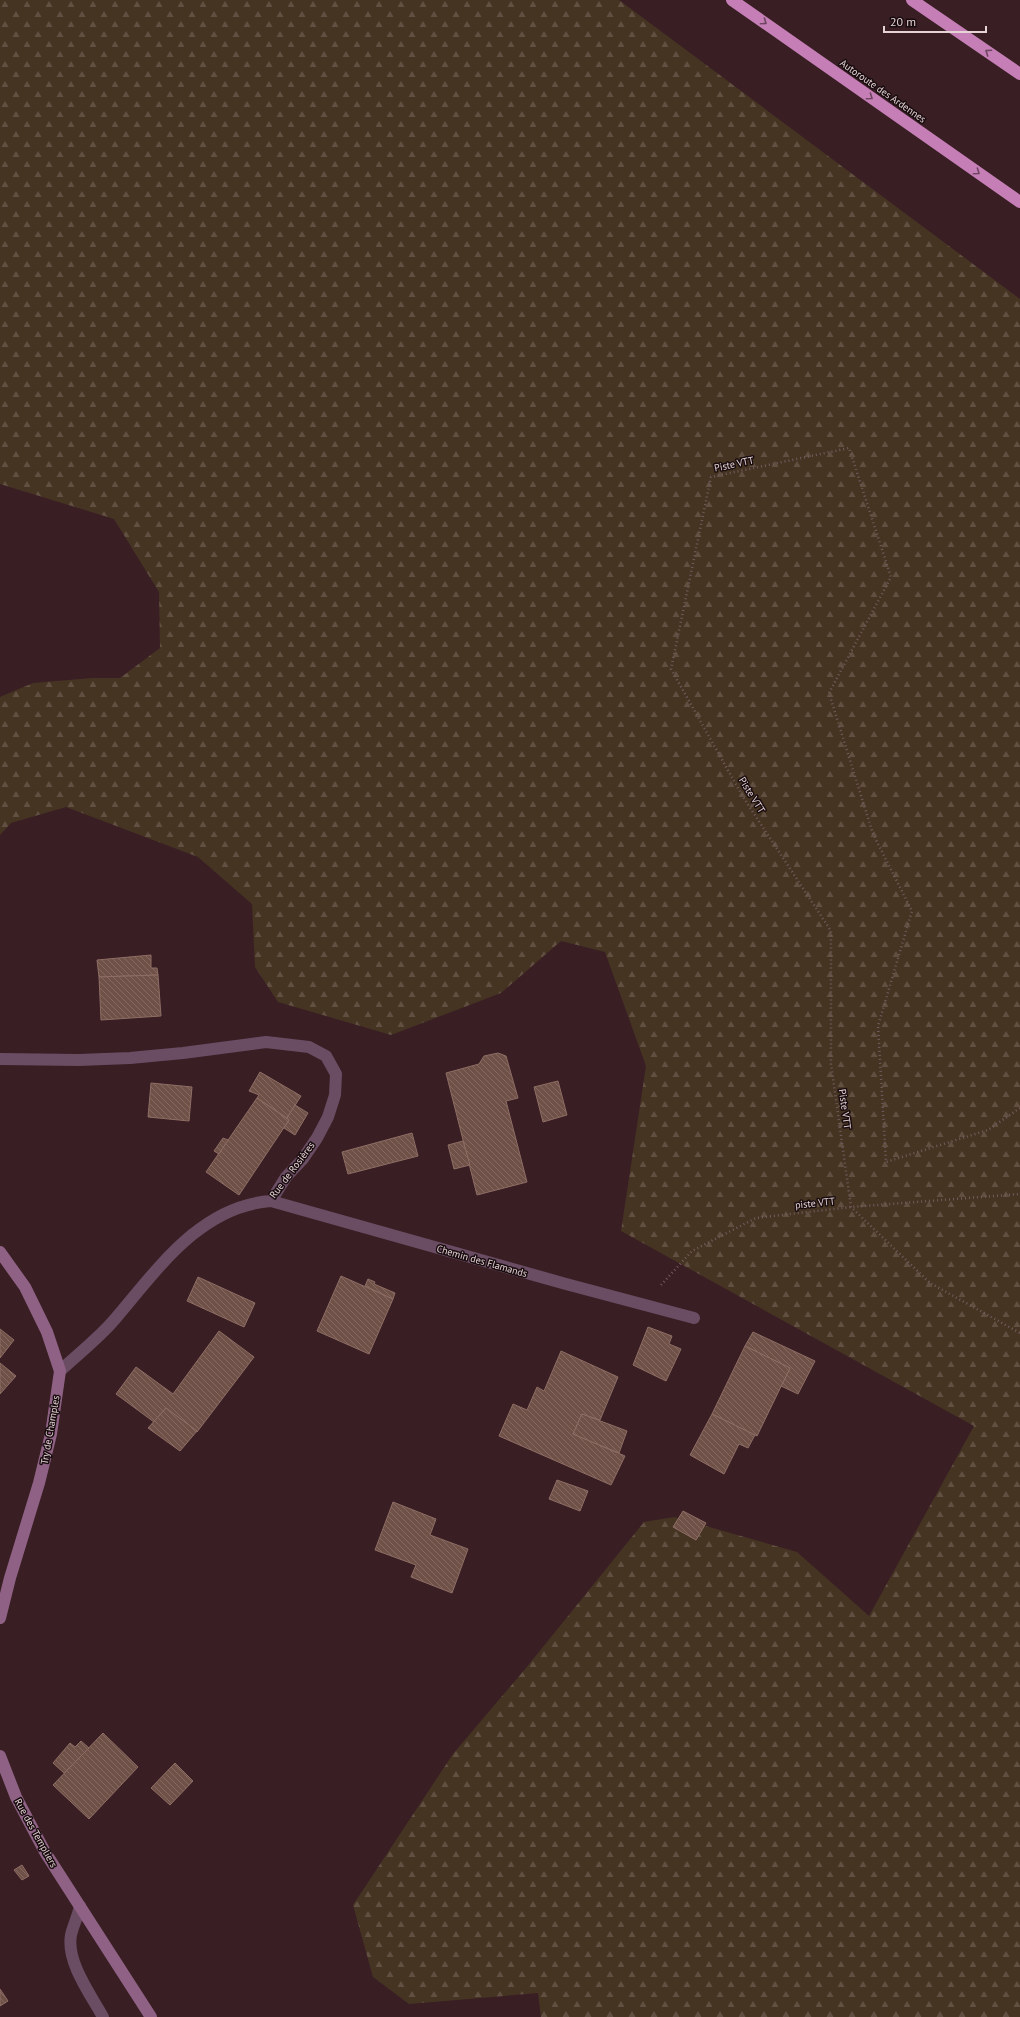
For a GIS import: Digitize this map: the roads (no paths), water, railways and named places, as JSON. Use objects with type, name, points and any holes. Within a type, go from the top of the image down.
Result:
[{"type":"highway","name":"Autoroute des Ardennes","points":[[732,0],[1020,202]]},
{"type":"highway","points":[[912,0],[1020,74]]},
{"type":"street","name":"Rue de Rosières","points":[[0,1060],[55,1061],[130,1058],[183,1053],[266,1042],[309,1047],[326,1056],[336,1074],[335,1095],[328,1117],[317,1138],[302,1160],[286,1177],[271,1201],[253,1202],[228,1213],[199,1230],[172,1252],[114,1320],[60,1371]]},
{"type":"street","name":"Chemin des Flamands","points":[[271,1201],[566,1284],[694,1318]]},
{"type":"street","name":"Try de Champles","points":[[0,1252],[25,1286],[47,1332],[60,1371],[51,1434],[39,1483],[10,1578],[0,1618]]},
{"type":"street","name":"Rue des Templiers","points":[[0,1756],[16,1797],[45,1852],[151,2017]]},
{"type":"street","points":[[80,1906],[71,1936],[71,1951],[81,1978],[103,2017]]}]
